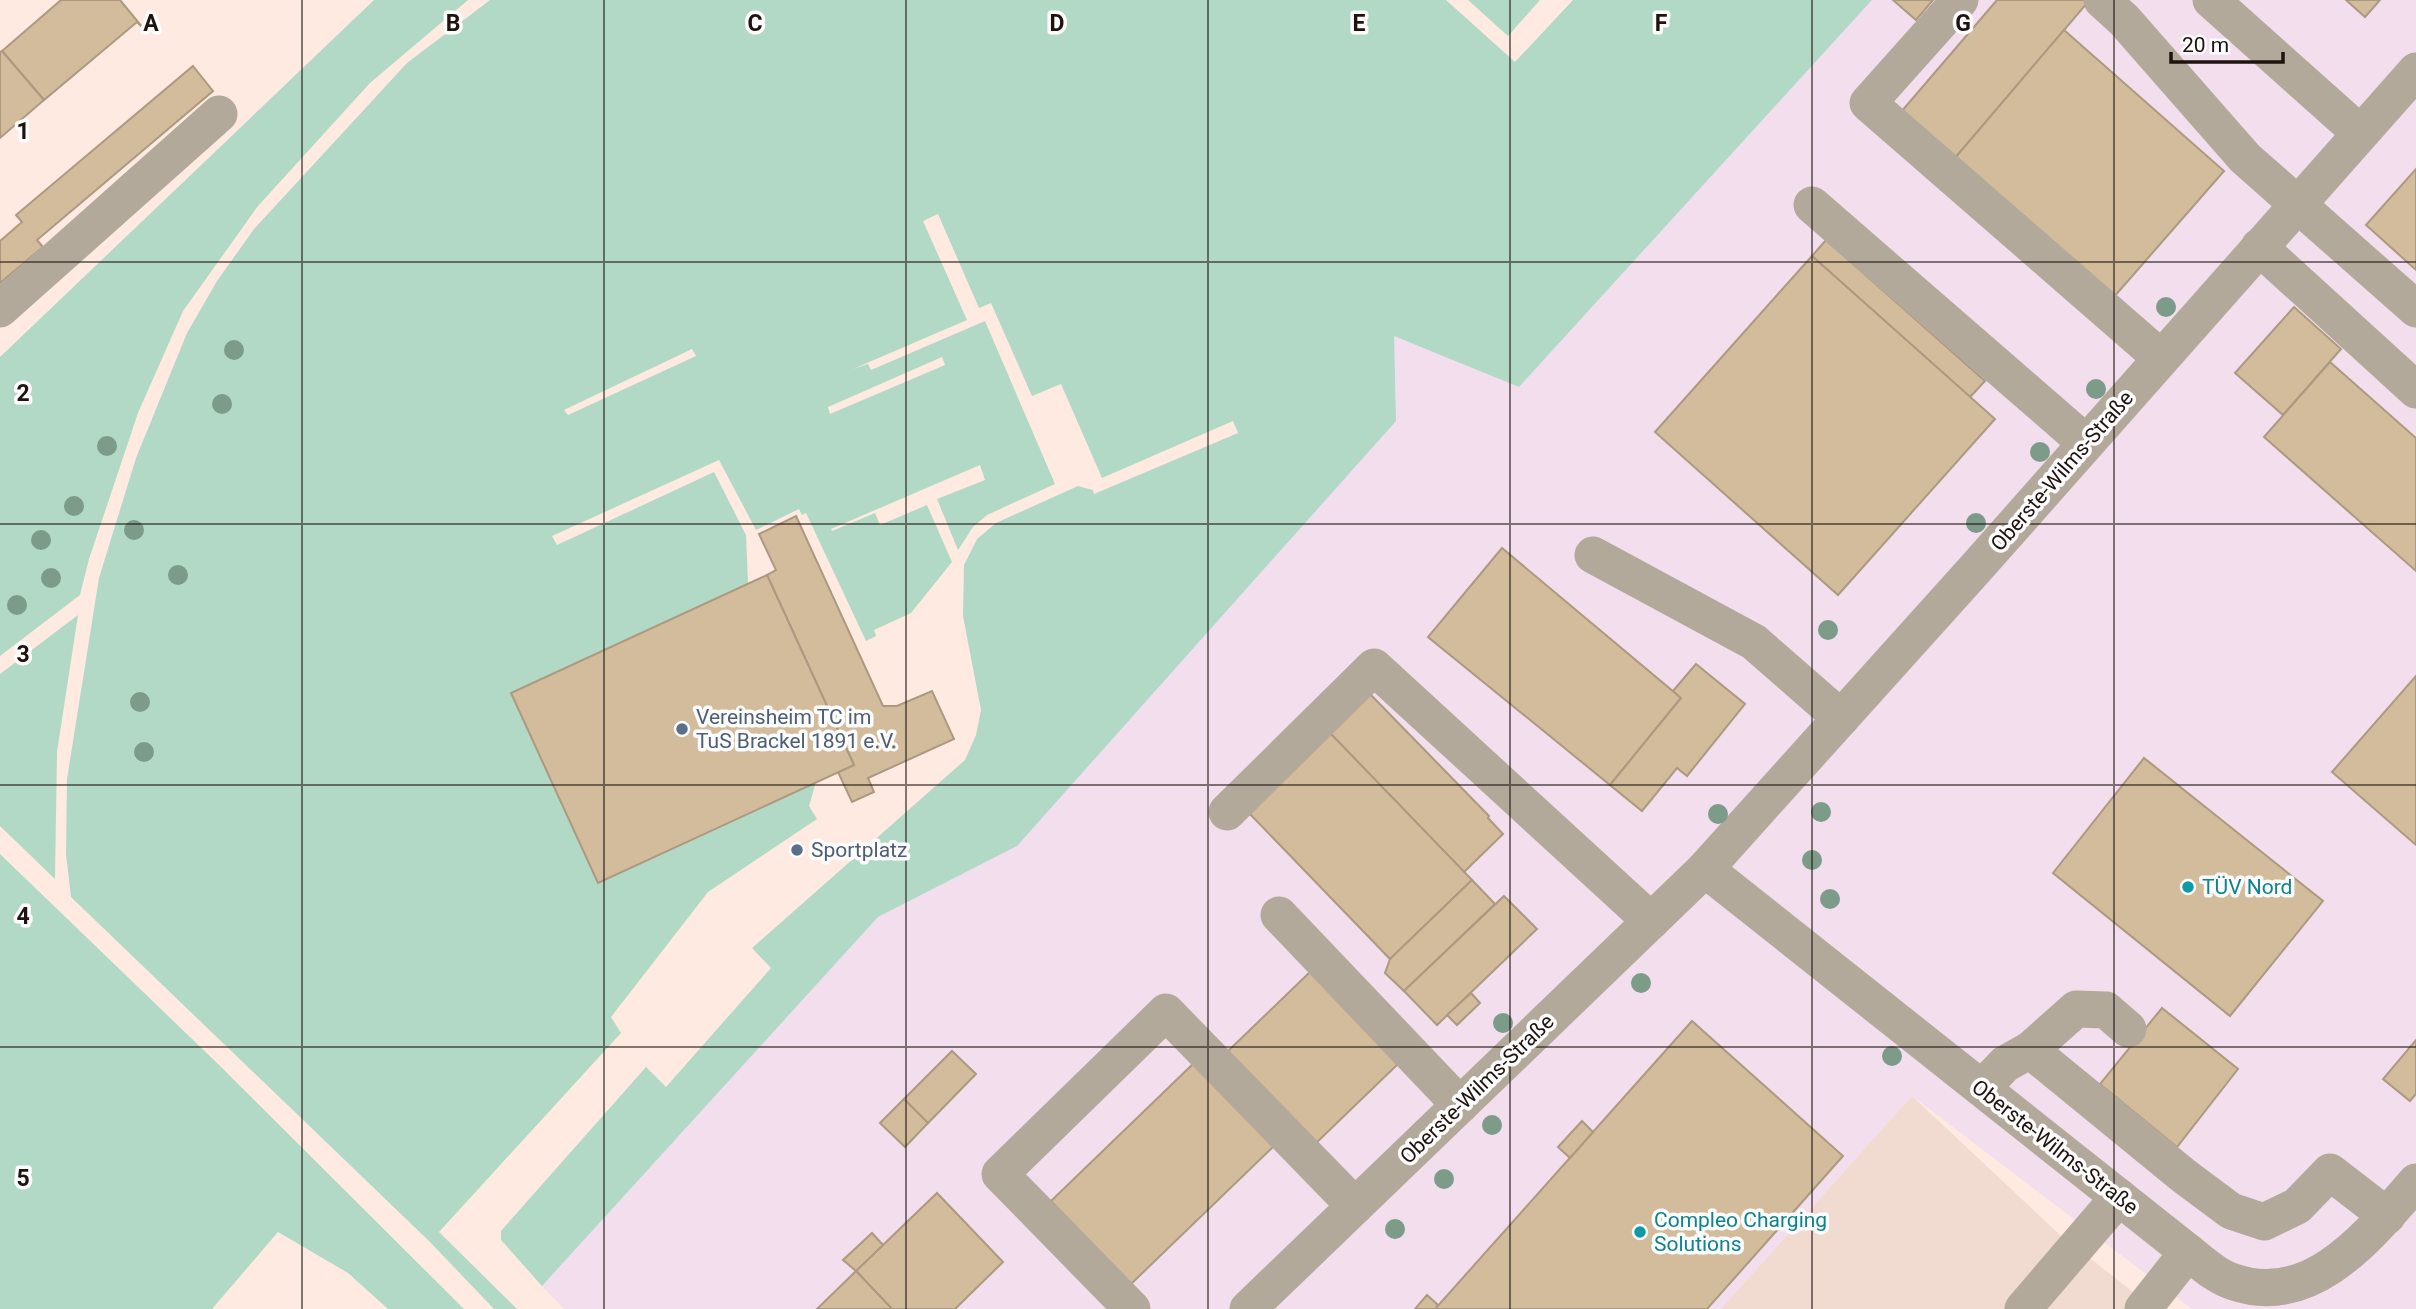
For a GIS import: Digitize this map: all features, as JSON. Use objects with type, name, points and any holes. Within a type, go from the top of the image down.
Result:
[{"type":"street","points":[[1959,0],[1868,103],[2161,358]]},
{"type":"street","points":[[2102,0],[2123,20],[2245,158],[2416,309]]},
{"type":"street","points":[[2211,0],[2360,133]]},
{"type":"street","name":"Oberste-Wilms-Straße","points":[[1248,1309],[1705,869],[2416,71]]},
{"type":"street","points":[[0,309],[219,114]]},
{"type":"street","points":[[1812,205],[2087,443]]},
{"type":"street","points":[[2259,247],[2416,390]]},
{"type":"street","points":[[1593,555],[1754,642],[1841,718]]},
{"type":"street","points":[[1227,812],[1374,667],[1651,921]]},
{"type":"street","name":"Oberste-Wilms-Straße","points":[[1705,869],[2188,1252],[2232,1282],[2261,1289],[2294,1286],[2323,1273],[2348,1255],[2416,1182]]},
{"type":"street","points":[[1279,915],[1460,1105]]},
{"type":"street","points":[[1982,1088],[2005,1064],[2030,1050],[2076,1009],[2106,1010],[2128,1029]]},
{"type":"street","points":[[1132,1309],[1000,1174],[1166,1012],[1355,1206]]},
{"type":"street","points":[[2030,1050],[2231,1211],[2264,1222],[2297,1206],[2330,1172],[2387,1216]]},
{"type":"street","points":[[2023,1309],[2119,1197]]},
{"type":"street","points":[[2143,1309],[2188,1252]]},
{"type":"shaded area","points":[[1872,0],[2416,0],[2416,1309],[2192,1309],[1912,1096],[1721,1309],[564,1309],[542,1286],[878,917],[1017,846],[1394,335],[1519,387]]},
{"type":"shaded area","points":[[1912,1096],[2060,1235],[2155,1309],[1721,1309]]},
{"type":"green space","points":[[374,0],[468,0],[370,83],[258,206],[183,311],[138,413],[89,559],[80,595],[0,656],[0,357]]},
{"type":"green space","points":[[490,0],[1446,0],[1515,62],[1573,0],[1872,0],[1519,387],[1394,336],[1396,421],[1017,846],[878,917],[542,1286],[501,1240],[501,1231],[646,1067],[666,1087],[771,968],[752,948],[965,760],[976,735],[981,710],[963,616],[964,565],[977,539],[996,523],[1078,486],[1093,490],[1094,494],[1238,433],[1233,421],[1102,478],[1061,384],[1032,396],[991,303],[979,308],[938,214],[923,221],[967,320],[853,369],[868,364],[871,370],[985,321],[1055,484],[987,515],[973,527],[958,550],[937,499],[985,480],[980,465],[831,529],[832,531],[875,513],[880,525],[927,505],[952,562],[911,613],[874,630],[876,636],[866,641],[806,513],[802,515],[799,509],[756,530],[719,460],[552,536],[557,545],[714,472],[746,535],[748,583],[511,693],[598,883],[816,782],[809,806],[817,819],[708,892],[611,1017],[621,1033],[439,1232],[517,1309],[494,1309],[430,1242],[71,897],[66,854],[67,779],[99,578],[136,458],[187,333],[217,281],[254,229],[407,63]],"holes":[[[692,349],[696,356],[568,415],[564,410]],[[942,357],[945,365],[830,414],[828,407]]]},
{"type":"green space","points":[[1468,0],[1540,0],[1508,36]]},
{"type":"green space","points":[[78,615],[57,752],[55,879],[0,826],[0,674]]},
{"type":"green space","points":[[0,854],[218,1064],[464,1309],[388,1309],[348,1273],[278,1232],[212,1309],[0,1309]]},
{"type":"building","points":[[61,0],[120,0],[143,28],[137,22],[44,100],[2,51]]},
{"type":"building","points":[[1893,0],[1933,0],[1916,20]]},
{"type":"building","points":[[1997,0],[2088,2],[1955,158],[1901,112]]},
{"type":"building","points":[[2346,0],[2380,0],[2365,17]]},
{"type":"building","points":[[2064,30],[2224,171],[2113,298],[1955,158]]},
{"type":"building","points":[[2,51],[44,100],[0,138],[0,52]]},
{"type":"building","points":[[193,66],[213,91],[37,240],[43,247],[0,283],[0,241],[22,222],[16,215]]},
{"type":"building","points":[[2416,169],[2416,270],[2366,225]]},
{"type":"building","points":[[1826,240],[1985,381],[1970,397],[1812,256]]},
{"type":"building","points":[[1812,256],[1995,419],[1838,595],[1655,432]]},
{"type":"building","points":[[2294,307],[2341,349],[2283,415],[2235,373]]},
{"type":"building","points":[[2330,362],[2416,438],[2416,571],[2264,437]]},
{"type":"building","points":[[796,516],[883,706],[897,706],[932,691],[954,739],[868,778],[874,792],[852,802],[838,772],[854,765],[767,575],[776,570],[759,534]]},
{"type":"building","points":[[1502,548],[1681,698],[1610,785],[1428,637]]},
{"type":"building","name":"Vereinsheim TC im TuS Brackel 1891 e.V.","points":[[767,575],[854,765],[598,883],[511,693]]},
{"type":"building","points":[[1696,664],[1745,704],[1687,776],[1677,768],[1642,811],[1610,785],[1681,698],[1673,691]]},
{"type":"building","points":[[2416,676],[2416,845],[2332,772]]},
{"type":"building","points":[[1370,694],[1489,816],[1503,834],[1464,872],[1330,733]]},
{"type":"building","points":[[1330,733],[1472,880],[1390,959],[1248,812]]},
{"type":"building","name":"TÜV Nord","points":[[2144,758],[2323,901],[2230,1016],[2053,873]]},
{"type":"building","points":[[1472,880],[1495,904],[1404,991],[1385,973],[1390,959]]},
{"type":"building","points":[[1504,896],[1537,929],[1437,1025],[1404,991]]},
{"type":"building","points":[[1310,972],[1398,1064],[1315,1144],[1227,1052]]},
{"type":"building","points":[[1471,993],[1480,1003],[1457,1025],[1447,1015]]},
{"type":"building","points":[[2162,1008],[2238,1069],[2177,1147],[2100,1084]]},
{"type":"building","name":"Compleo Charging Solutions","points":[[1692,1021],[1843,1156],[1707,1309],[1435,1309]]},
{"type":"building","points":[[2416,1040],[2416,1094],[2410,1101],[2383,1079]]},
{"type":"building","points":[[952,1051],[976,1074],[928,1123],[904,1099]]},
{"type":"building","points":[[1194,1063],[1274,1146],[1131,1284],[1051,1201]]},
{"type":"building","points":[[904,1099],[928,1123],[905,1147],[880,1123]]},
{"type":"building","points":[[1582,1121],[1593,1132],[1570,1158],[1558,1147]]},
{"type":"building","points":[[937,1193],[1003,1262],[955,1309],[892,1309],[856,1271]]},
{"type":"building","points":[[872,1233],[883,1245],[856,1271],[843,1260]]},
{"type":"building","points":[[856,1271],[892,1309],[817,1309]]},
{"type":"building","points":[[1427,1295],[1438,1305],[1435,1309],[1415,1309]]},
{"type":"place","name":"Vereinsheim TC im TuS Brackel 1891 e.V.","points":[[682,729]]},
{"type":"place","name":"Sportplatz","points":[[797,850]]},
{"type":"place","name":"TÜV Nord","points":[[2188,887]]},
{"type":"place","name":"Compleo Charging Solutions","points":[[1640,1232]]}]
